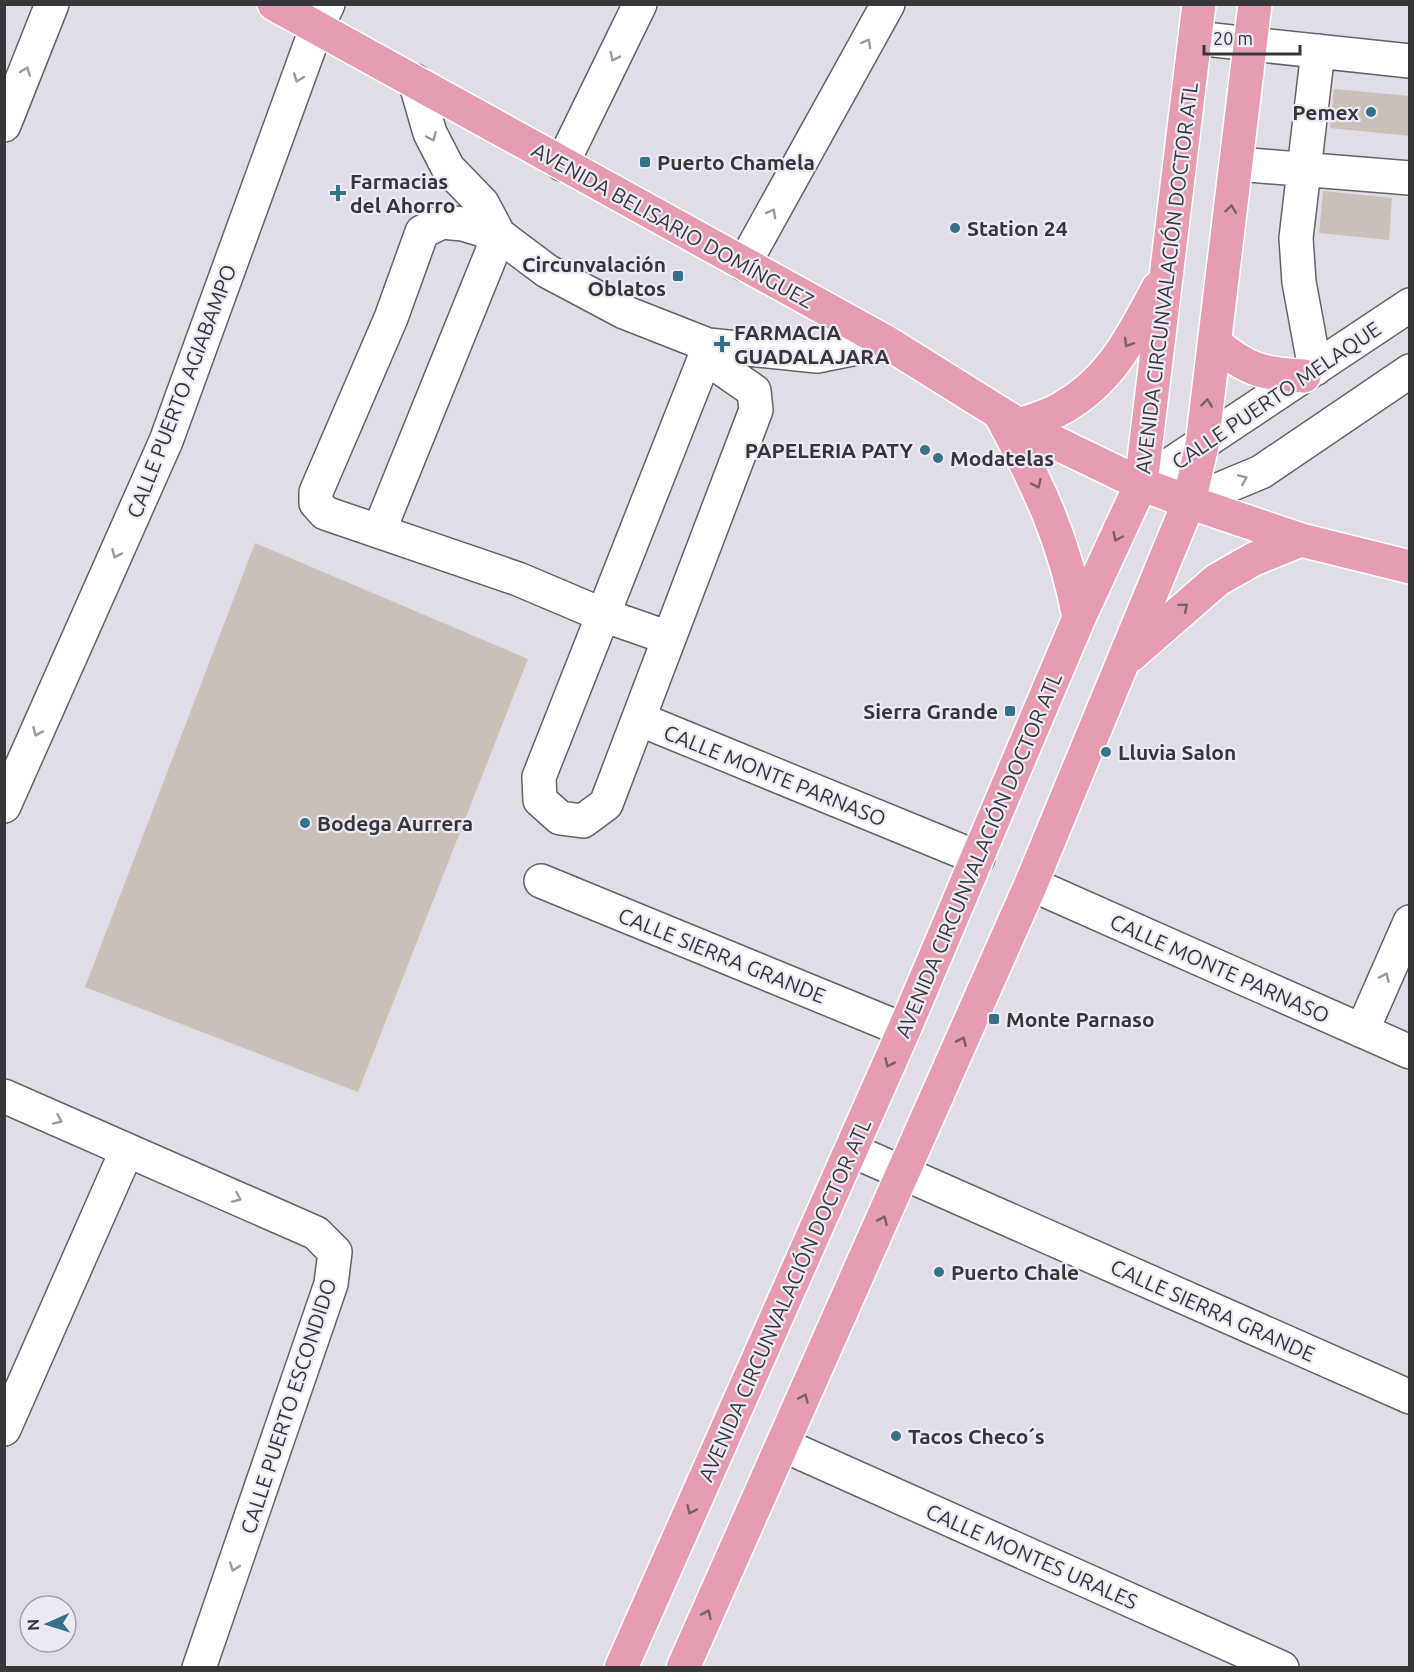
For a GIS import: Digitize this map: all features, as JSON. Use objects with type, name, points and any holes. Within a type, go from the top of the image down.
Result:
[{"type":"main road","name":"AVENIDA BELISARIO DOMÍNGUEZ","points":[[274,4],[322,17],[415,81],[886,342],[1010,419],[1141,484],[1301,540],[1410,567]]},
{"type":"main road","name":"AVENIDA CIRCUNVALACIÓN DOCTOR ATL","points":[[621,1668],[904,1030],[1080,618],[1141,484],[1199,4]]},
{"type":"main road","points":[[683,1668],[1031,884],[1189,502],[1202,445],[1255,4]]},
{"type":"main road","points":[[1080,618],[1070,570],[1053,519],[1010,419],[1061,409],[1095,386],[1115,364],[1167,273]]},
{"type":"main road","points":[[1215,343],[1238,362],[1255,371],[1309,373]]},
{"type":"main road","points":[[1125,660],[1217,580],[1254,559],[1301,540]]},
{"type":"street","points":[[4,126],[52,4]]},
{"type":"street","points":[[562,164],[640,4]]},
{"type":"street","points":[[744,264],[888,4]]},
{"type":"street","name":"CALLE PUERTO AGIABAMPO","points":[[4,806],[166,441],[322,17]]},
{"type":"street","points":[[1196,38],[1410,61]]},
{"type":"street","points":[[1309,373],[1296,238],[1318,51]]},
{"type":"street","points":[[380,531],[499,235],[482,203],[448,168],[430,134],[415,81]]},
{"type":"street","points":[[1237,164],[1410,178]]},
{"type":"street","points":[[669,638],[603,615],[518,579],[325,513],[316,503],[316,492],[391,318],[422,232],[442,222],[463,224],[499,235],[547,271],[624,312],[707,351],[754,391],[756,410],[606,804],[583,820],[560,818],[540,800],[539,777],[603,615],[707,351]]},
{"type":"street","name":"CALLE PUERTO MELAQUE","points":[[1141,484],[1309,373],[1409,299]]},
{"type":"street","points":[[707,351],[817,356],[886,342]]},
{"type":"street","name":"CALLE PUERTO MELAQUE","points":[[1189,502],[1262,472],[1410,371]]},
{"type":"street","name":"CALLE MONTE PARNASO","points":[[639,719],[978,858]]},
{"type":"street","name":"CALLE SIERRA GRANDE","points":[[541,881],[904,1030]]},
{"type":"street","name":"CALLE MONTE PARNASO","points":[[1031,884],[1410,1052]]},
{"type":"street","points":[[1362,1030],[1410,922]]},
{"type":"street","name":"CALLE PUERTO ESCONDIDO","points":[[4,1096],[316,1233],[335,1252],[331,1284],[199,1668]]},
{"type":"street","points":[[4,1429],[127,1150]]},
{"type":"street","name":"CALLE SIERRA GRANDE","points":[[851,1150],[1410,1397]]},
{"type":"street","name":"CALLE MONTES URALES","points":[[783,1445],[1281,1668]]},
{"type":"building","name":"Pemex","points":[[1334,89],[1410,96],[1410,136],[1330,128]]},
{"type":"building","points":[[1323,191],[1392,198],[1389,240],[1319,233]]},
{"type":"building","name":"Bodega Aurrera","points":[[255,543],[528,659],[358,1092],[85,987]]},
{"type":"place","name":"Pemex","points":[[1371,112]]},
{"type":"place","name":"Puerto Chamela","points":[[645,162]]},
{"type":"place","name":"Farmacias del Ahorro","points":[[338,193]]},
{"type":"place","name":"Station 24","points":[[955,228]]},
{"type":"place","name":"Circunvalación Oblatos","points":[[678,276]]},
{"type":"place","name":"FARMACIA GUADALAJARA","points":[[722,344]]},
{"type":"place","name":"PAPELERIA PATY","points":[[925,450]]},
{"type":"place","name":"Modatelas","points":[[938,458]]},
{"type":"place","name":"Sierra Grande","points":[[1010,711]]},
{"type":"place","name":"Lluvia Salon","points":[[1106,752]]},
{"type":"place","name":"Bodega Aurrera","points":[[305,823]]},
{"type":"place","name":"Monte Parnaso","points":[[994,1019]]},
{"type":"place","name":"Puerto Chale","points":[[939,1272]]},
{"type":"place","name":"Tacos Checo´s","points":[[896,1436]]}]
